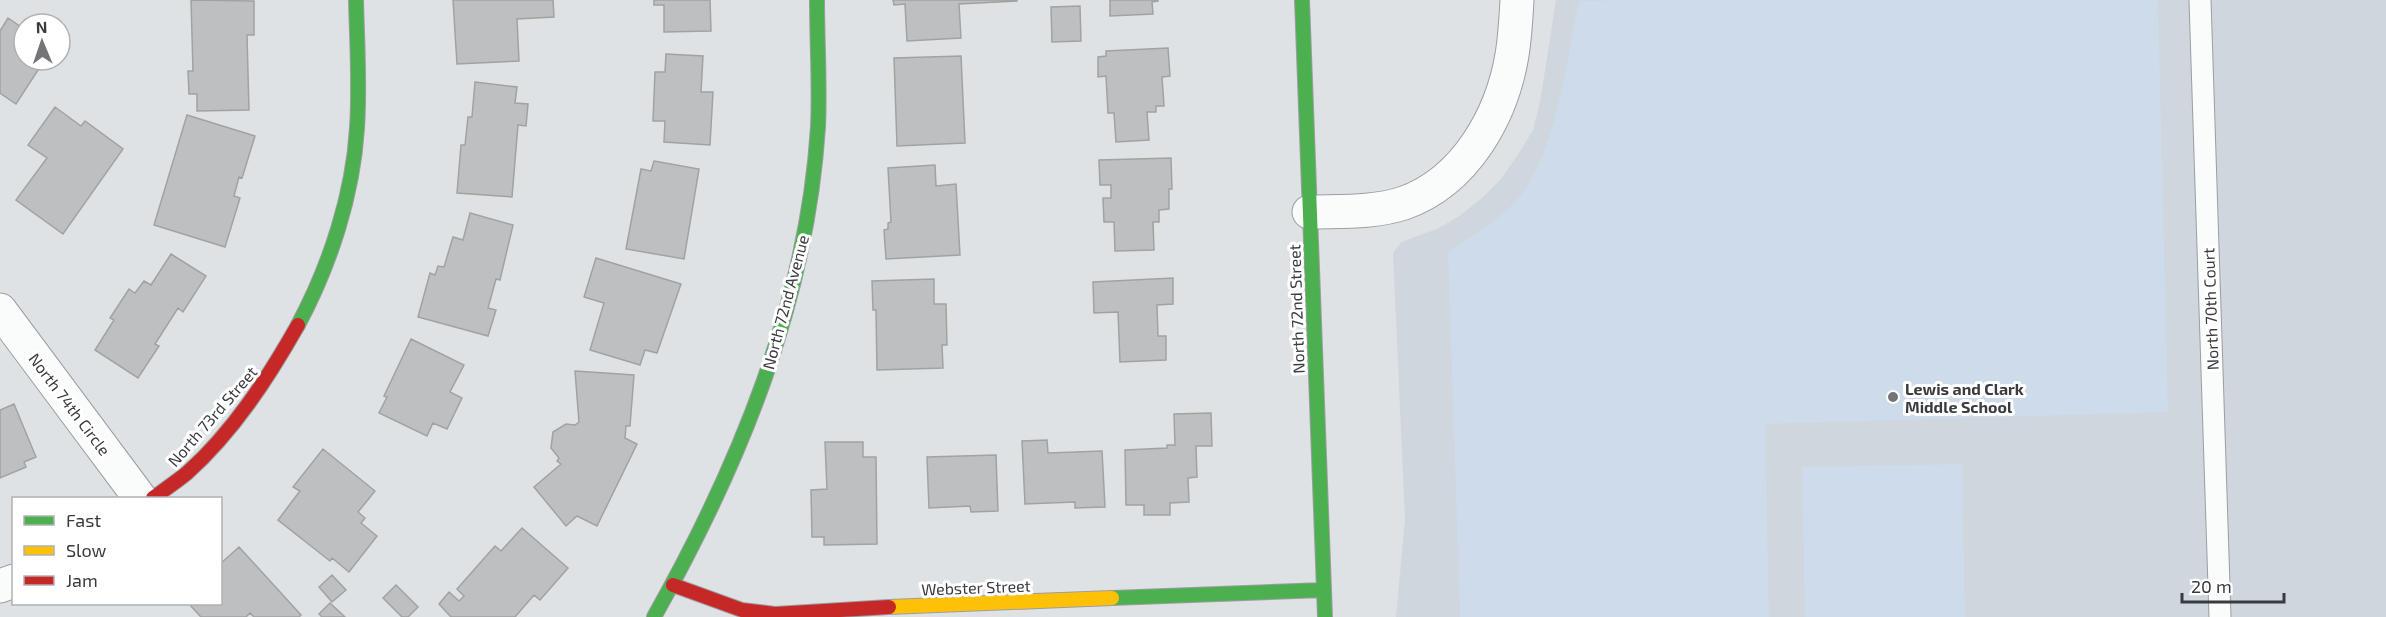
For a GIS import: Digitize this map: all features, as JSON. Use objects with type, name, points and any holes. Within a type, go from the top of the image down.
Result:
[{"type":"street","name":"North 73rd Street","points":[[154,497],[192,468],[250,402],[292,340],[320,281],[341,218],[355,149],[359,91],[356,0]]},
{"type":"street","name":"North 72nd Avenue","points":[[673,585],[709,516],[731,467],[767,372],[795,278],[808,214],[817,143],[817,0]]},
{"type":"street","name":"North 72nd Street","points":[[1302,0],[1325,617]]},
{"type":"street","points":[[1309,212],[1374,210],[1405,203],[1432,188],[1455,170],[1473,150],[1490,124],[1502,93],[1512,55],[1517,0]]},
{"type":"street","name":"North 74th Circle","points":[[0,310],[139,497]]},
{"type":"street","name":"Webster Street","points":[[673,585],[742,610],[775,614],[1323,590]]},
{"type":"street","points":[[654,617],[673,585]]},
{"type":"lane","name":"North 70th Court","points":[[2200,0],[2220,617]]},
{"type":"shaded area","name":"Lewis and Clark Middle School","points":[[1556,0],[2386,0],[2386,617],[1396,617],[1405,519],[1393,253],[1401,242],[1437,229],[1458,217],[1482,198],[1501,179],[1519,153],[1533,130],[1540,102]]},
{"type":"shaded area","points":[[2158,0],[2168,412],[1765,424],[1769,617],[1460,617],[1448,251],[1499,217],[1528,185],[1540,162],[1557,108],[1579,1]]},
{"type":"shaded area","points":[[1962,464],[1965,617],[1805,617],[1802,467]]},
{"type":"building","points":[[191,0],[254,1],[254,35],[247,35],[249,110],[197,111],[197,94],[189,94],[188,71],[193,71]]},
{"type":"building","points":[[453,0],[553,0],[554,17],[517,19],[519,61],[457,64]]},
{"type":"building","points":[[654,0],[710,0],[711,31],[664,32],[664,5],[654,5]]},
{"type":"building","points":[[893,0],[1017,1],[959,4],[961,38],[907,41],[905,4],[894,5]]},
{"type":"building","points":[[1110,0],[1158,1],[1152,2],[1153,14],[1110,16]]},
{"type":"building","points":[[1080,6],[1081,41],[1052,42],[1051,7]]},
{"type":"building","points":[[8,18],[12,21],[12,72],[37,72],[16,104],[0,93],[0,31]]},
{"type":"building","points":[[1168,48],[1170,76],[1162,77],[1164,106],[1156,106],[1156,112],[1147,112],[1149,140],[1116,142],[1114,113],[1108,113],[1106,76],[1098,77],[1098,57],[1106,56],[1106,51]]},
{"type":"building","points":[[666,54],[703,56],[701,92],[713,92],[710,145],[664,142],[665,121],[653,121],[655,72],[665,72]]},
{"type":"building","points":[[961,56],[965,143],[897,146],[894,58]]},
{"type":"building","points":[[475,82],[517,87],[515,103],[528,104],[526,126],[518,125],[512,197],[457,193],[461,145],[465,145],[468,117],[472,117]]},
{"type":"building","points":[[55,107],[81,126],[85,121],[123,149],[63,234],[16,200],[47,158],[28,145]]},
{"type":"building","points":[[187,115],[255,136],[242,178],[239,177],[234,196],[240,198],[225,247],[154,225]]},
{"type":"building","points":[[1171,158],[1172,189],[1169,189],[1169,209],[1159,210],[1159,222],[1153,222],[1154,250],[1115,251],[1114,222],[1104,222],[1103,198],[1111,198],[1111,185],[1100,185],[1099,160]]},
{"type":"building","points":[[654,161],[699,169],[684,259],[626,249],[641,169],[651,171]]},
{"type":"building","points":[[935,165],[936,186],[956,184],[960,255],[886,259],[884,230],[888,229],[888,223],[891,222],[888,168]]},
{"type":"building","points":[[470,213],[513,225],[500,280],[496,279],[488,308],[496,310],[488,336],[418,317],[430,273],[435,275],[438,266],[444,267],[453,237],[463,240]]},
{"type":"building","points":[[171,254],[206,276],[183,312],[178,308],[155,344],[159,346],[138,378],[95,350],[114,320],[110,318],[129,289],[135,293],[144,281],[151,285]]},
{"type":"building","points":[[596,258],[681,284],[657,353],[645,350],[640,365],[590,350],[604,303],[584,297]]},
{"type":"building","points":[[1173,278],[1173,304],[1157,305],[1158,336],[1166,336],[1166,360],[1120,362],[1118,312],[1094,313],[1093,282]]},
{"type":"building","points":[[934,279],[934,304],[946,304],[947,345],[942,345],[943,368],[877,370],[876,310],[873,310],[872,281]]},
{"type":"building","points":[[411,339],[464,365],[450,392],[462,398],[447,429],[433,423],[427,436],[379,413],[387,397],[384,396]]},
{"type":"building","points":[[575,371],[634,375],[630,426],[626,426],[625,438],[637,444],[597,526],[577,516],[566,526],[534,487],[561,464],[557,461],[559,458],[551,448],[553,432],[566,424],[575,425],[579,422]]},
{"type":"building","points":[[14,404],[36,457],[24,462],[26,467],[0,478],[0,410]]},
{"type":"building","points":[[1211,413],[1212,446],[1196,446],[1197,477],[1188,478],[1189,502],[1170,503],[1170,515],[1144,515],[1144,505],[1126,505],[1125,450],[1167,448],[1167,445],[1175,445],[1174,414]]},
{"type":"building","points":[[1047,440],[1048,453],[1102,451],[1105,507],[1075,508],[1075,502],[1025,504],[1022,441]]},
{"type":"building","points":[[825,442],[863,442],[863,457],[876,457],[877,544],[824,545],[824,537],[812,537],[811,490],[827,489]]},
{"type":"building","points":[[323,449],[375,491],[358,512],[365,518],[361,523],[377,536],[349,572],[332,558],[330,561],[278,520],[300,491],[293,487]]},
{"type":"building","points":[[996,455],[998,511],[971,512],[970,506],[929,508],[927,457]]},
{"type":"building","points":[[522,528],[568,568],[540,600],[534,595],[515,617],[451,617],[439,604],[449,592],[459,601],[464,596],[457,589],[495,546],[501,551]]},
{"type":"building","points":[[239,547],[301,615],[299,617],[254,617],[250,613],[246,617],[201,617],[190,605],[222,605],[222,562]]},
{"type":"building","points":[[332,575],[346,590],[332,602],[319,587]]},
{"type":"building","points":[[396,585],[418,607],[408,617],[402,617],[383,598]]},
{"type":"building","points":[[330,603],[345,617],[322,617],[319,614]]},
{"type":"traffic: fast","points":[[298,325],[330,254],[351,179],[358,112],[356,0]]},
{"type":"traffic: fast","points":[[654,617],[714,501],[740,442],[764,381],[784,319],[800,256],[811,192],[818,127],[817,0]]},
{"type":"traffic: fast","points":[[1302,0],[1325,617]]},
{"type":"traffic: fast","points":[[1112,598],[1323,590]]},
{"type":"traffic: slow","points":[[889,607],[1112,598]]},
{"type":"traffic: jam","points":[[154,497],[187,473],[220,440],[262,384],[298,325]]},
{"type":"traffic: jam","points":[[673,585],[742,610],[775,614],[889,607]]},
{"type":"place","name":"Lewis and Clark Middle School","points":[[1893,397]]}]
